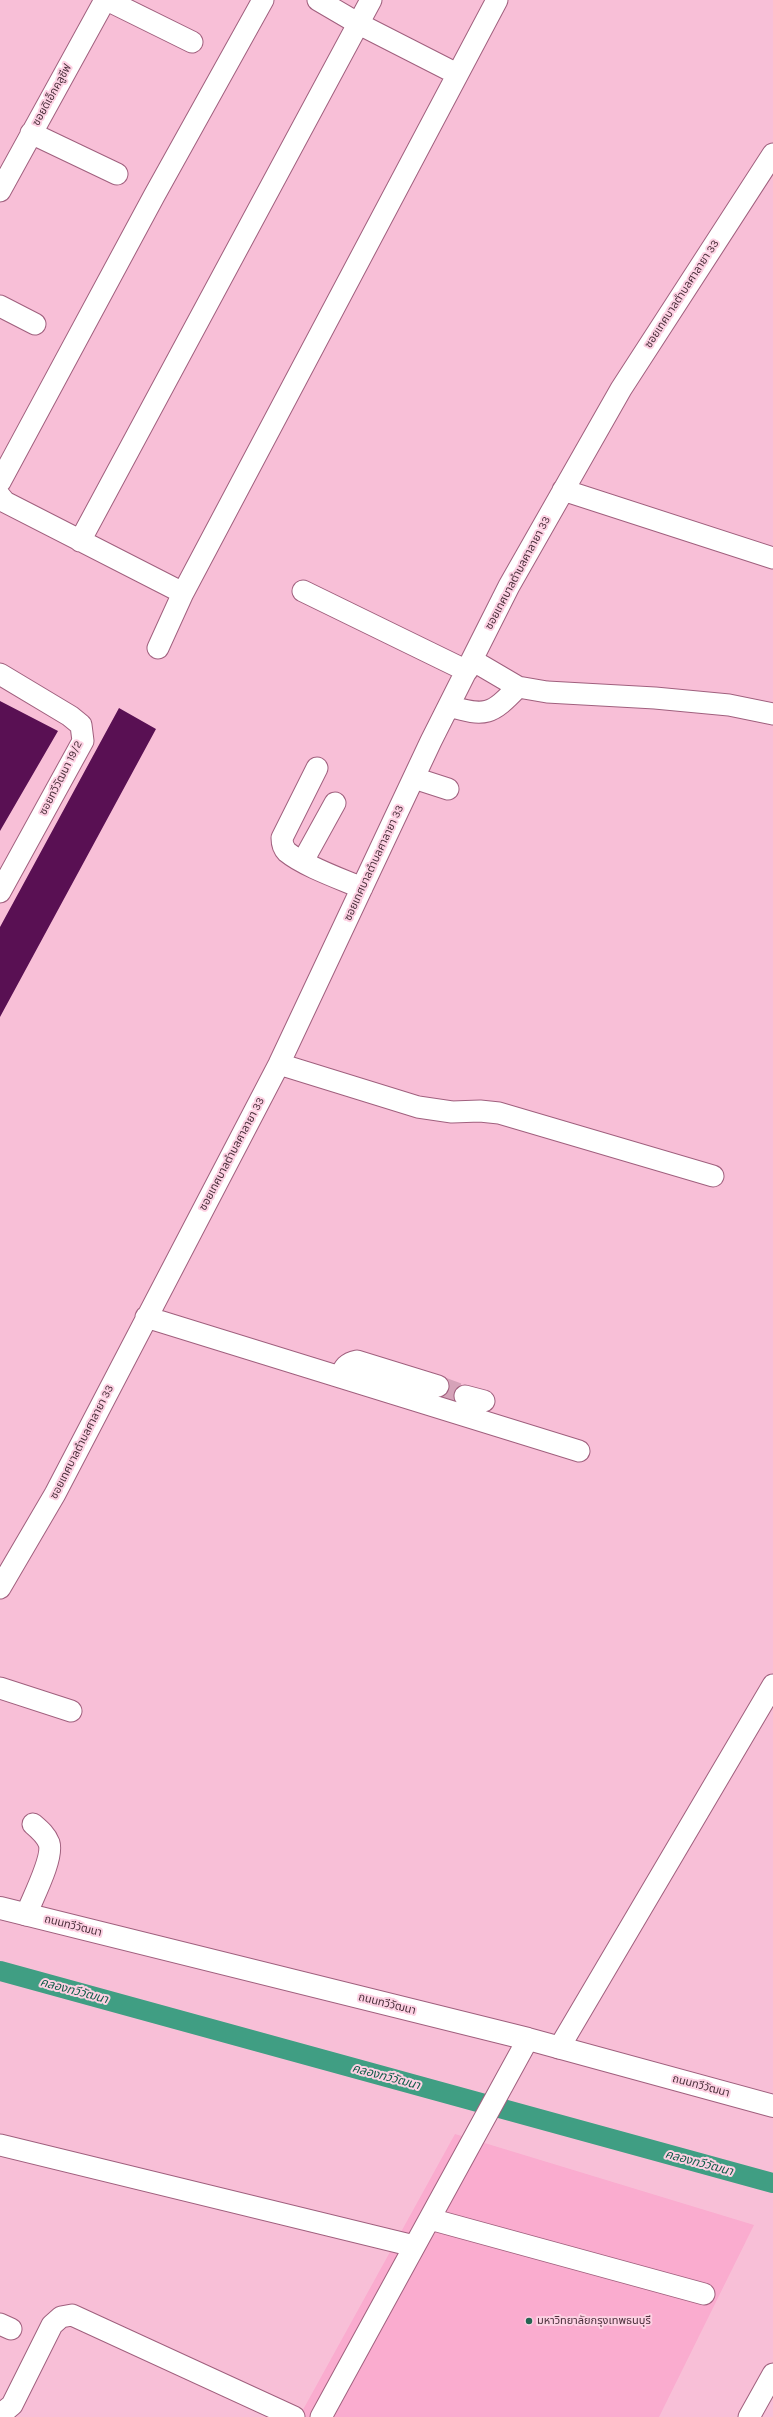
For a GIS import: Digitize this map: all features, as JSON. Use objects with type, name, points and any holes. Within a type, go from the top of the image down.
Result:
[{"type":"main road","name":"ถนนทวีวัฒนา","points":[[0,1908],[528,2039],[773,2106]]},
{"type":"street","points":[[106,0],[192,42]]},
{"type":"street","name":"ซอยดิเอ็กคลูซีฟ","points":[[0,191],[106,0]]},
{"type":"street","points":[[0,482],[154,196],[263,0]]},
{"type":"street","points":[[318,0],[359,24],[457,74]]},
{"type":"street","points":[[80,541],[371,0]]},
{"type":"street","points":[[158,648],[184,593],[457,74],[498,0]]},
{"type":"street","points":[[31,133],[117,174]]},
{"type":"street","name":"ซอยเทศบาลตำบลศาลายา 33","points":[[0,1588],[55,1494],[279,1064],[414,778],[509,586],[621,389],[773,154]]},
{"type":"street","points":[[0,306],[36,324]]},
{"type":"street","points":[[563,490],[773,558]]},
{"type":"street","points":[[0,496],[5,502],[184,593]]},
{"type":"street","points":[[303,591],[518,687],[546,692],[729,704],[773,714]]},
{"type":"street","name":"ซอยทวีวัฒนา 19/2","points":[[0,674],[70,716],[81,725],[82,741],[0,892]]},
{"type":"street","points":[[449,706],[476,714],[490,711],[518,687]]},
{"type":"street","points":[[317,768],[282,838],[282,846],[288,852],[303,861],[362,888]]},
{"type":"street","points":[[414,778],[448,789]]},
{"type":"street","points":[[303,861],[336,803]]},
{"type":"street","points":[[279,1064],[418,1107],[452,1112],[499,1112],[713,1176]]},
{"type":"street","points":[[146,1317],[579,1451]]},
{"type":"street","points":[[340,1377],[344,1367],[350,1362],[357,1361],[438,1386]]},
{"type":"street","points":[[465,1396],[484,1401]]},
{"type":"street","points":[[559,2048],[773,1685]]},
{"type":"street","points":[[0,1688],[71,1711]]},
{"type":"street","points":[[26,1914],[49,1858],[50,1844],[44,1833],[33,1824]]},
{"type":"street","points":[[321,2417],[528,2039]]},
{"type":"street","points":[[0,2145],[414,2246]]},
{"type":"street","points":[[430,2219],[704,2294]]},
{"type":"street","points":[[0,2415],[12,2405],[52,2325],[61,2317],[72,2316],[294,2417]]},
{"type":"street","points":[[748,2417],[773,2374]]},
{"type":"shaded area","name":"มหาวิทยาลัยกรุงเทพธนบุรี","points":[[455,2134],[754,2225],[659,2417],[299,2417]]},
{"type":"building","points":[[0,701],[58,731],[0,831]]},
{"type":"building","points":[[119,708],[156,729],[0,1017],[0,927]]},
{"type":"waterway","name":"คลองทวีวัฒนา","points":[[0,1971],[773,2183]]},
{"type":"tunnel","points":[[438,1386],[465,1396]]},
{"type":"place","name":"มหาวิทยาลัยกรุงเทพธนบุรี","points":[[529,2321]]}]
